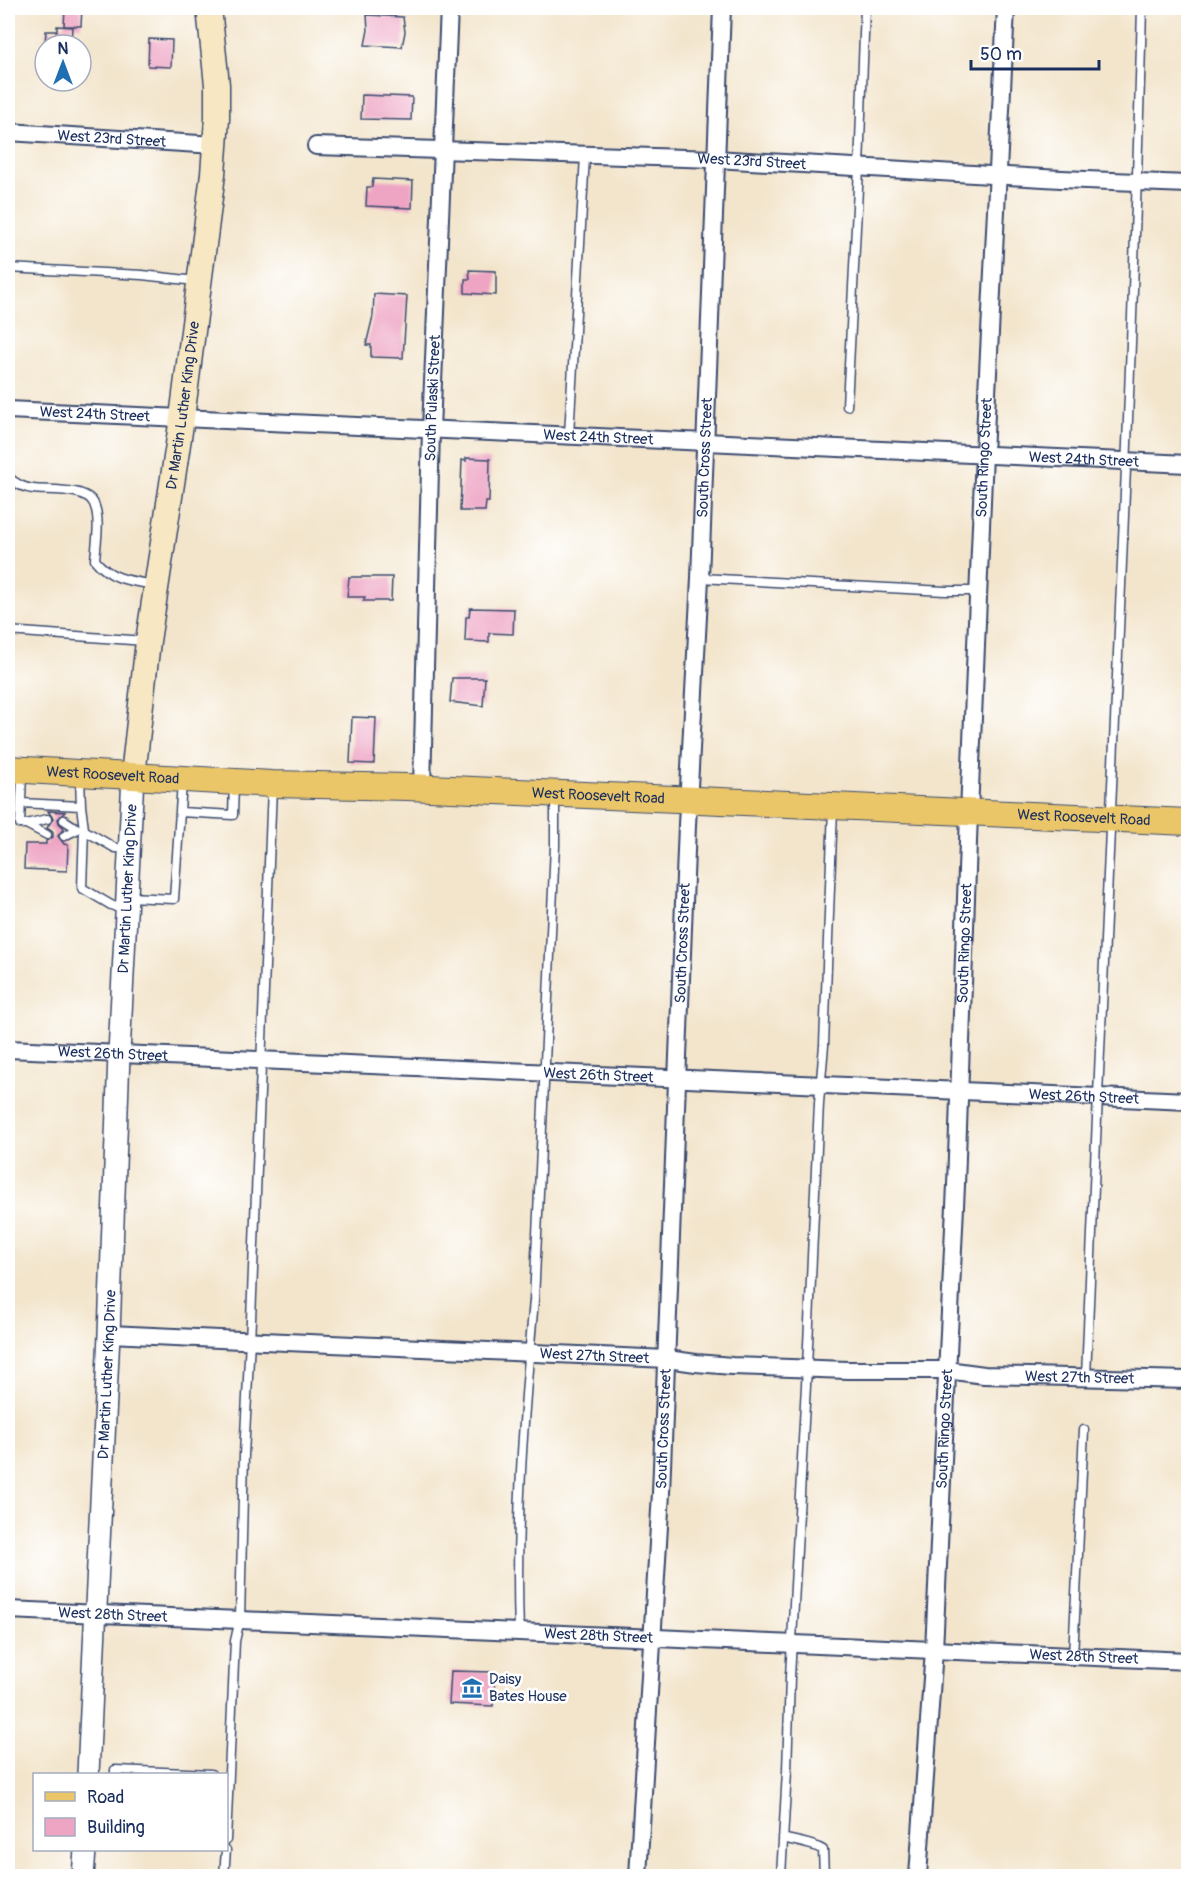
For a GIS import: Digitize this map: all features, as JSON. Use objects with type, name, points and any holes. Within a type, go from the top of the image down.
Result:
[{"type":"main road","name":"Dr Martin Luther King Drive","points":[[133,776],[148,641],[182,418],[215,145],[217,85],[209,8]]},
{"type":"main road","name":"West Roosevelt Road","points":[[15,770],[272,784],[422,788],[1188,822]]},
{"type":"street","name":"South Pulaski Street","points":[[422,788],[431,429],[449,8]]},
{"type":"street","name":"South Cross Street","points":[[638,1876],[661,1493],[722,8]]},
{"type":"street","name":"South Ringo Street","points":[[918,1876],[934,1650],[960,1091],[984,454],[1006,8]]},
{"type":"street","name":"West 23rd Street","points":[[8,132],[215,145]]},
{"type":"street","name":"West 23rd Street","points":[[315,146],[715,159],[1188,184]]},
{"type":"street","name":"West 24th Street","points":[[8,410],[1188,464]]},
{"type":"street","name":"Dr Martin Luther King Drive","points":[[88,1773],[133,776]]},
{"type":"street","name":"West 26th Street","points":[[8,1048],[1188,1101]]},
{"type":"street","name":"West 27th Street","points":[[109,1334],[667,1359],[696,1364],[732,1366],[848,1370],[947,1370],[984,1375],[1188,1380]]},
{"type":"street","name":"West 28th Street","points":[[8,1610],[1188,1661]]},
{"type":"street","points":[[83,1876],[85,1851]]},
{"type":"lane","points":[[847,405],[865,8]]},
{"type":"lane","points":[[1086,1378],[1128,461],[1143,8]]},
{"type":"lane","points":[[569,435],[585,156]]},
{"type":"lane","points":[[8,268],[142,275],[199,281]]},
{"type":"lane","points":[[8,477],[16,484],[31,489],[79,492],[89,497],[94,504],[97,518],[95,560],[110,575],[157,585]]},
{"type":"lane","points":[[700,578],[979,591]]},
{"type":"lane","points":[[8,631],[148,641]]},
{"type":"lane","points":[[15,770],[21,803],[20,824],[47,819]]},
{"type":"lane","points":[[80,773],[82,888],[111,905],[174,899],[182,779]]},
{"type":"lane","points":[[180,812],[233,815],[234,782]]},
{"type":"lane","points":[[228,1788],[236,1637],[240,1619],[244,1455],[272,784]]},
{"type":"lane","points":[[519,1632],[520,1515],[527,1354],[534,1300],[555,846],[555,794]]},
{"type":"lane","points":[[21,803],[81,806]]},
{"type":"lane","points":[[781,1876],[817,1137],[822,1085],[833,807]]},
{"type":"lane","points":[[64,820],[115,848],[129,848]]},
{"type":"lane","points":[[26,824],[47,835]]},
{"type":"lane","points":[[64,836],[81,829]]},
{"type":"lane","points":[[1073,1657],[1084,1430]]},
{"type":"lane","points":[[115,1773],[115,1770],[187,1773]]},
{"type":"lane","points":[[783,1838],[800,1844],[817,1846],[823,1850],[824,1876]]},
{"type":"lane","points":[[224,1876],[226,1851]]},
{"type":"building","points":[[65,8],[82,8],[81,26],[64,26]]},
{"type":"building","points":[[367,15],[403,17],[405,32],[402,47],[365,45],[368,30]]},
{"type":"building","points":[[57,26],[72,27],[72,33],[46,33],[46,31],[57,31]]},
{"type":"building","points":[[149,39],[172,40],[171,67],[148,66]]},
{"type":"building","points":[[362,95],[412,97],[411,120],[361,119]]},
{"type":"building","points":[[373,179],[413,181],[412,208],[366,206],[367,187],[372,187]]},
{"type":"building","points":[[469,270],[496,271],[496,295],[465,293],[465,279],[470,279]]},
{"type":"building","points":[[374,294],[407,296],[403,358],[371,357],[371,345],[366,345],[373,316]]},
{"type":"building","points":[[466,458],[490,459],[489,502],[486,502],[485,511],[460,511],[462,460],[466,461]]},
{"type":"building","points":[[349,577],[392,577],[391,601],[363,601],[365,597],[347,597]]},
{"type":"building","points":[[470,608],[514,609],[513,634],[489,633],[489,642],[465,641],[466,617],[469,617]]},
{"type":"building","points":[[452,678],[485,678],[483,706],[450,702]]},
{"type":"building","points":[[352,717],[376,718],[374,764],[350,763]]},
{"type":"building","points":[[48,811],[65,812],[58,819],[64,828],[58,836],[64,844],[68,845],[67,871],[24,869],[25,844],[46,844],[46,841],[53,837],[53,832],[47,828],[53,818]]},
{"type":"building","name":"Daisy Bates House","points":[[451,1671],[495,1672],[493,1706],[449,1704]]},
{"type":"place","name":"Daisy Bates House","points":[[472,1688]]}]
